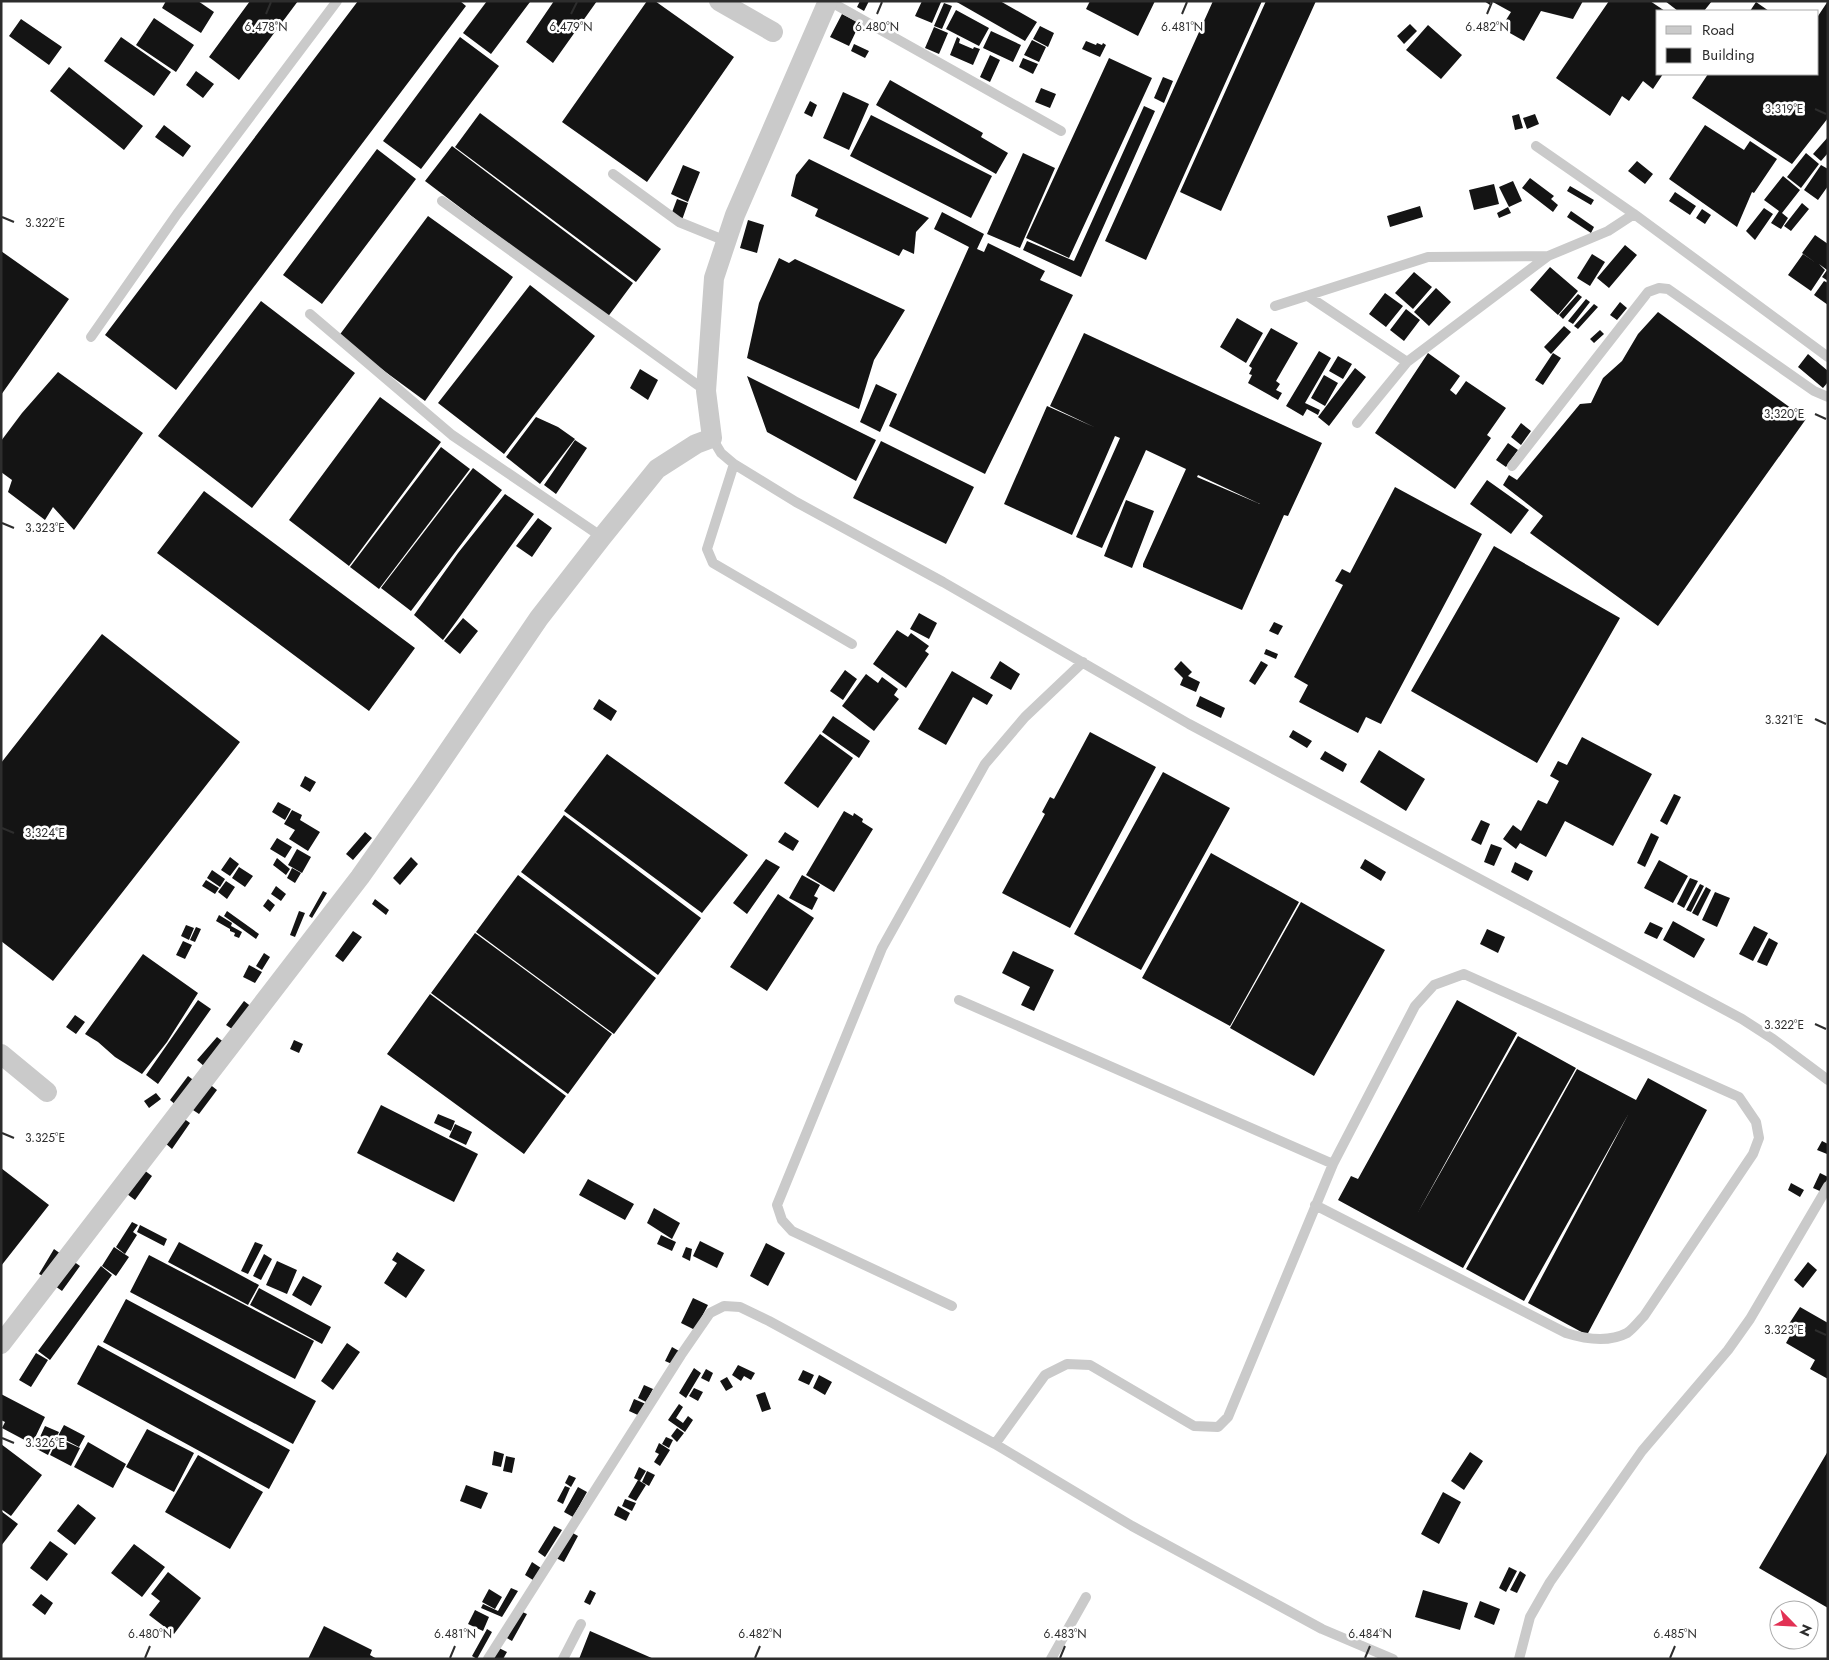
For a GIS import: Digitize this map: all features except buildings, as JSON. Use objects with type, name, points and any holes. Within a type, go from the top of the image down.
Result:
[{"type":"street","points":[[719,1],[773,32]]},
{"type":"street","points":[[1,1344],[360,877],[426,785],[539,618],[602,537],[657,469],[696,444],[712,438],[706,392],[714,278],[735,215],[829,1]]},
{"type":"street","points":[[1,1054],[47,1092]]},
{"type":"lane","points":[[91,337],[177,214],[337,1]]},
{"type":"lane","points":[[829,1],[1061,131]]},
{"type":"lane","points":[[1536,146],[1634,214],[1828,357]]},
{"type":"lane","points":[[614,174],[679,222],[726,241]]},
{"type":"lane","points":[[442,201],[706,392]]},
{"type":"lane","points":[[1357,423],[1407,362],[1548,256],[1608,230],[1634,214]]},
{"type":"lane","points":[[1275,306],[1428,257],[1548,256]]},
{"type":"lane","points":[[1512,466],[1648,292],[1659,288],[1668,289],[1814,391],[1828,397]]},
{"type":"lane","points":[[1308,296],[1407,362]]},
{"type":"lane","points":[[310,314],[452,435],[602,537]]},
{"type":"lane","points":[[712,438],[720,453],[734,464],[796,502],[943,582],[1190,724],[1742,1019],[1780,1043],[1828,1080]]},
{"type":"lane","points":[[734,464],[706,549],[712,563],[852,644]]},
{"type":"lane","points":[[952,1306],[792,1232],[782,1220],[778,1205],[882,948],[985,764],[1025,717],[1082,662]]},
{"type":"lane","points":[[995,1444],[1044,1375],[1067,1364],[1090,1365],[1194,1426],[1218,1427],[1228,1417],[1315,1205],[1333,1164],[1415,1006],[1434,985],[1464,974],[1739,1097],[1756,1122],[1758,1138],[1753,1154],[1644,1316],[1627,1332],[1605,1339],[1585,1339],[1566,1333],[1315,1205]]},
{"type":"lane","points":[[958,1000],[1333,1164]]},
{"type":"lane","points":[[1519,1659],[1530,1617],[1550,1582],[1642,1451],[1728,1350],[1750,1319],[1828,1186]]},
{"type":"lane","points":[[488,1659],[681,1355],[710,1313],[724,1306],[740,1307],[769,1321],[995,1444],[1132,1526],[1322,1629],[1393,1659]]},
{"type":"lane","points":[[1051,1659],[1086,1597]]},
{"type":"lane","points":[[563,1659],[581,1624]]}]
